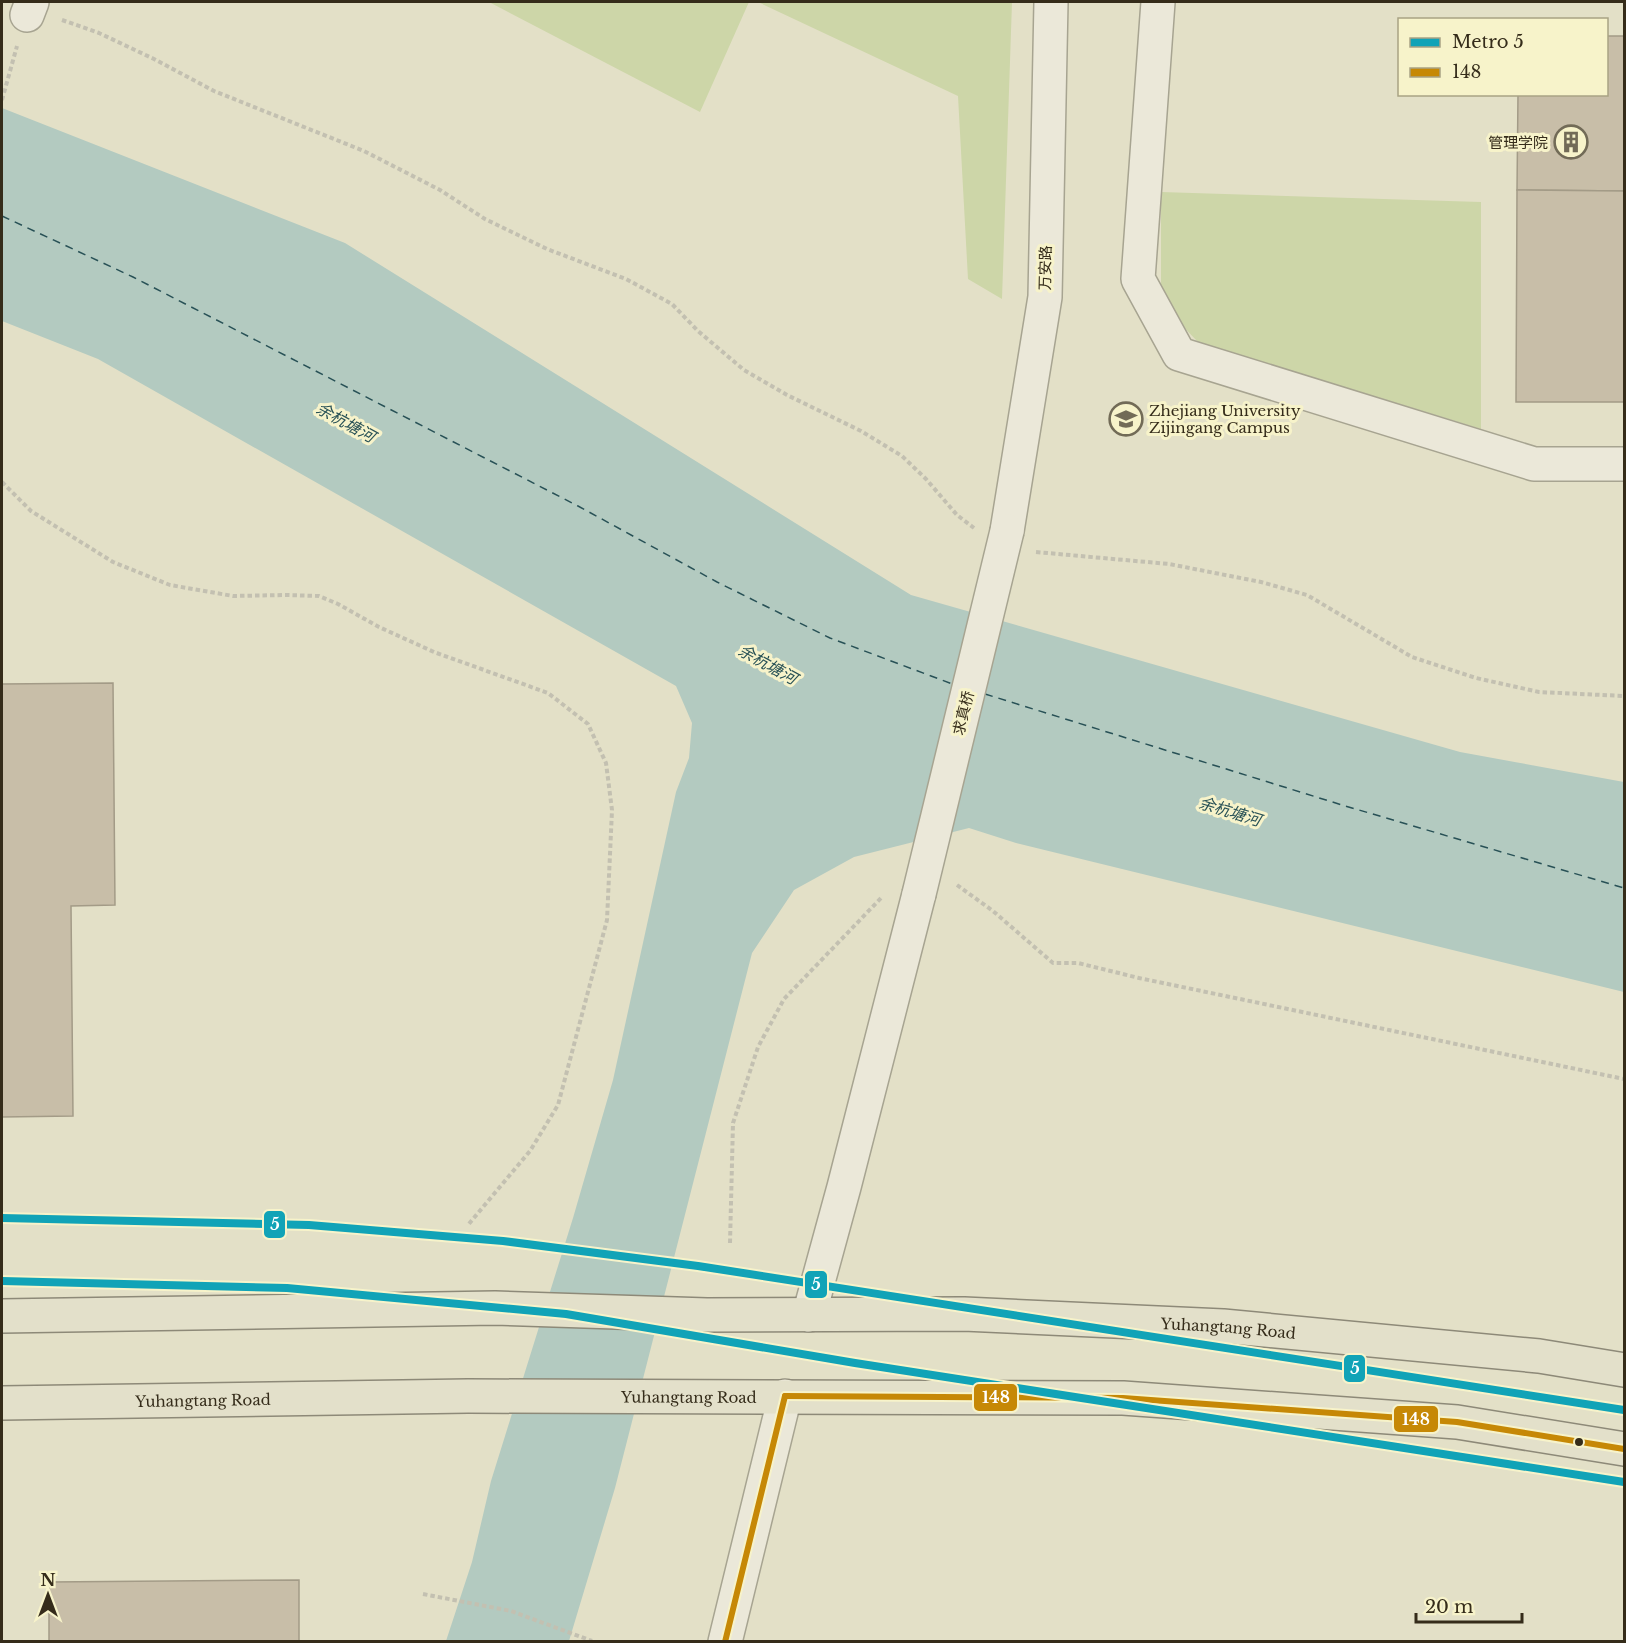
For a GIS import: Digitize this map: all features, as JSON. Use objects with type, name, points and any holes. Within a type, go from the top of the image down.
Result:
[{"type":"main road","name":"Yuhangtang Road","points":[[2,1316],[495,1308],[707,1315],[964,1314],[1223,1326],[1539,1356],[1624,1370]]},
{"type":"main road","name":"Yuhangtang Road","points":[[2,1403],[468,1396],[1123,1398],[1457,1422],[1624,1449]]},
{"type":"street","name":"万安路","points":[[1005,538],[1045,297],[1051,2]]},
{"type":"street","points":[[1158,2],[1138,279],[1179,354],[1534,464],[1624,464]]},
{"type":"street","name":"求真桥","points":[[809,1315],[844,1187],[1005,538]]},
{"type":"street","points":[[725,1641],[785,1396]]},
{"type":"path","points":[[2,100],[29,8],[99,33],[214,91],[364,151],[440,190],[485,219],[547,249],[627,279],[672,304],[698,331],[744,370],[787,395],[861,431],[902,456],[926,479],[957,515],[1005,538],[1169,564],[1261,582],[1307,595],[1412,657],[1476,678],[1539,692],[1624,696]]},
{"type":"path","points":[[2,482],[31,511],[113,562],[170,585],[233,596],[319,596],[338,603],[379,627],[434,652],[548,693],[588,724],[606,762],[612,810],[607,920],[558,1105],[530,1152],[468,1225]]},
{"type":"path","points":[[730,1243],[733,1123],[758,1047],[784,999],[871,907],[917,890],[957,885],[984,904],[1053,963],[1078,963],[1139,978],[1624,1079]]},
{"type":"path","points":[[423,1594],[511,1611],[592,1641]]},
{"type":"green space","points":[[489,2],[749,2],[700,112]]},
{"type":"green space","points":[[758,2],[1012,2],[1002,299],[968,279],[958,96]]},
{"type":"green space","points":[[1161,192],[1481,202],[1481,429],[1198,342],[1172,315],[1161,286]]},
{"type":"water","name":"余杭塘河","points":[[2,108],[345,243],[911,595],[1460,752],[1624,782],[1624,992],[1016,843],[969,828],[854,857],[794,890],[752,953],[615,1488],[569,1641],[446,1641],[472,1562],[491,1481],[573,1218],[613,1080],[676,792],[689,758],[692,723],[676,686],[98,359],[2,321]]},
{"type":"building","name":"管理学院","points":[[1608,36],[1624,36],[1624,191],[1517,190],[1518,96],[1608,96]]},
{"type":"building","points":[[1517,190],[1624,191],[1624,402],[1516,402]]},
{"type":"building","points":[[113,683],[115,905],[71,906],[73,1116],[2,1117],[2,684]]},
{"type":"building","points":[[299,1580],[299,1642],[49,1642],[49,1582]]},
{"type":"ferry route","points":[[2,216],[133,277],[578,506],[717,582],[830,638],[955,685]]},
{"type":"ferry route","points":[[985,694],[1342,805],[1624,888]]},
{"type":"metro line","name":"5","points":[[2,1218],[309,1225],[503,1241],[698,1266],[1624,1410]]},
{"type":"metro line","name":"5","points":[[2,1281],[287,1288],[566,1314],[855,1363],[1624,1482]]},
{"type":"transit line","name":"148","points":[[785,1396],[1123,1398],[1457,1422],[1624,1449]]},
{"type":"transit line","name":"148","points":[[725,1642],[785,1396]]},
{"type":"place","name":"管理学院","points":[[1571,142]]},
{"type":"place","name":"Zhejiang University Zijingang Campus","points":[[1126,419]]}]
